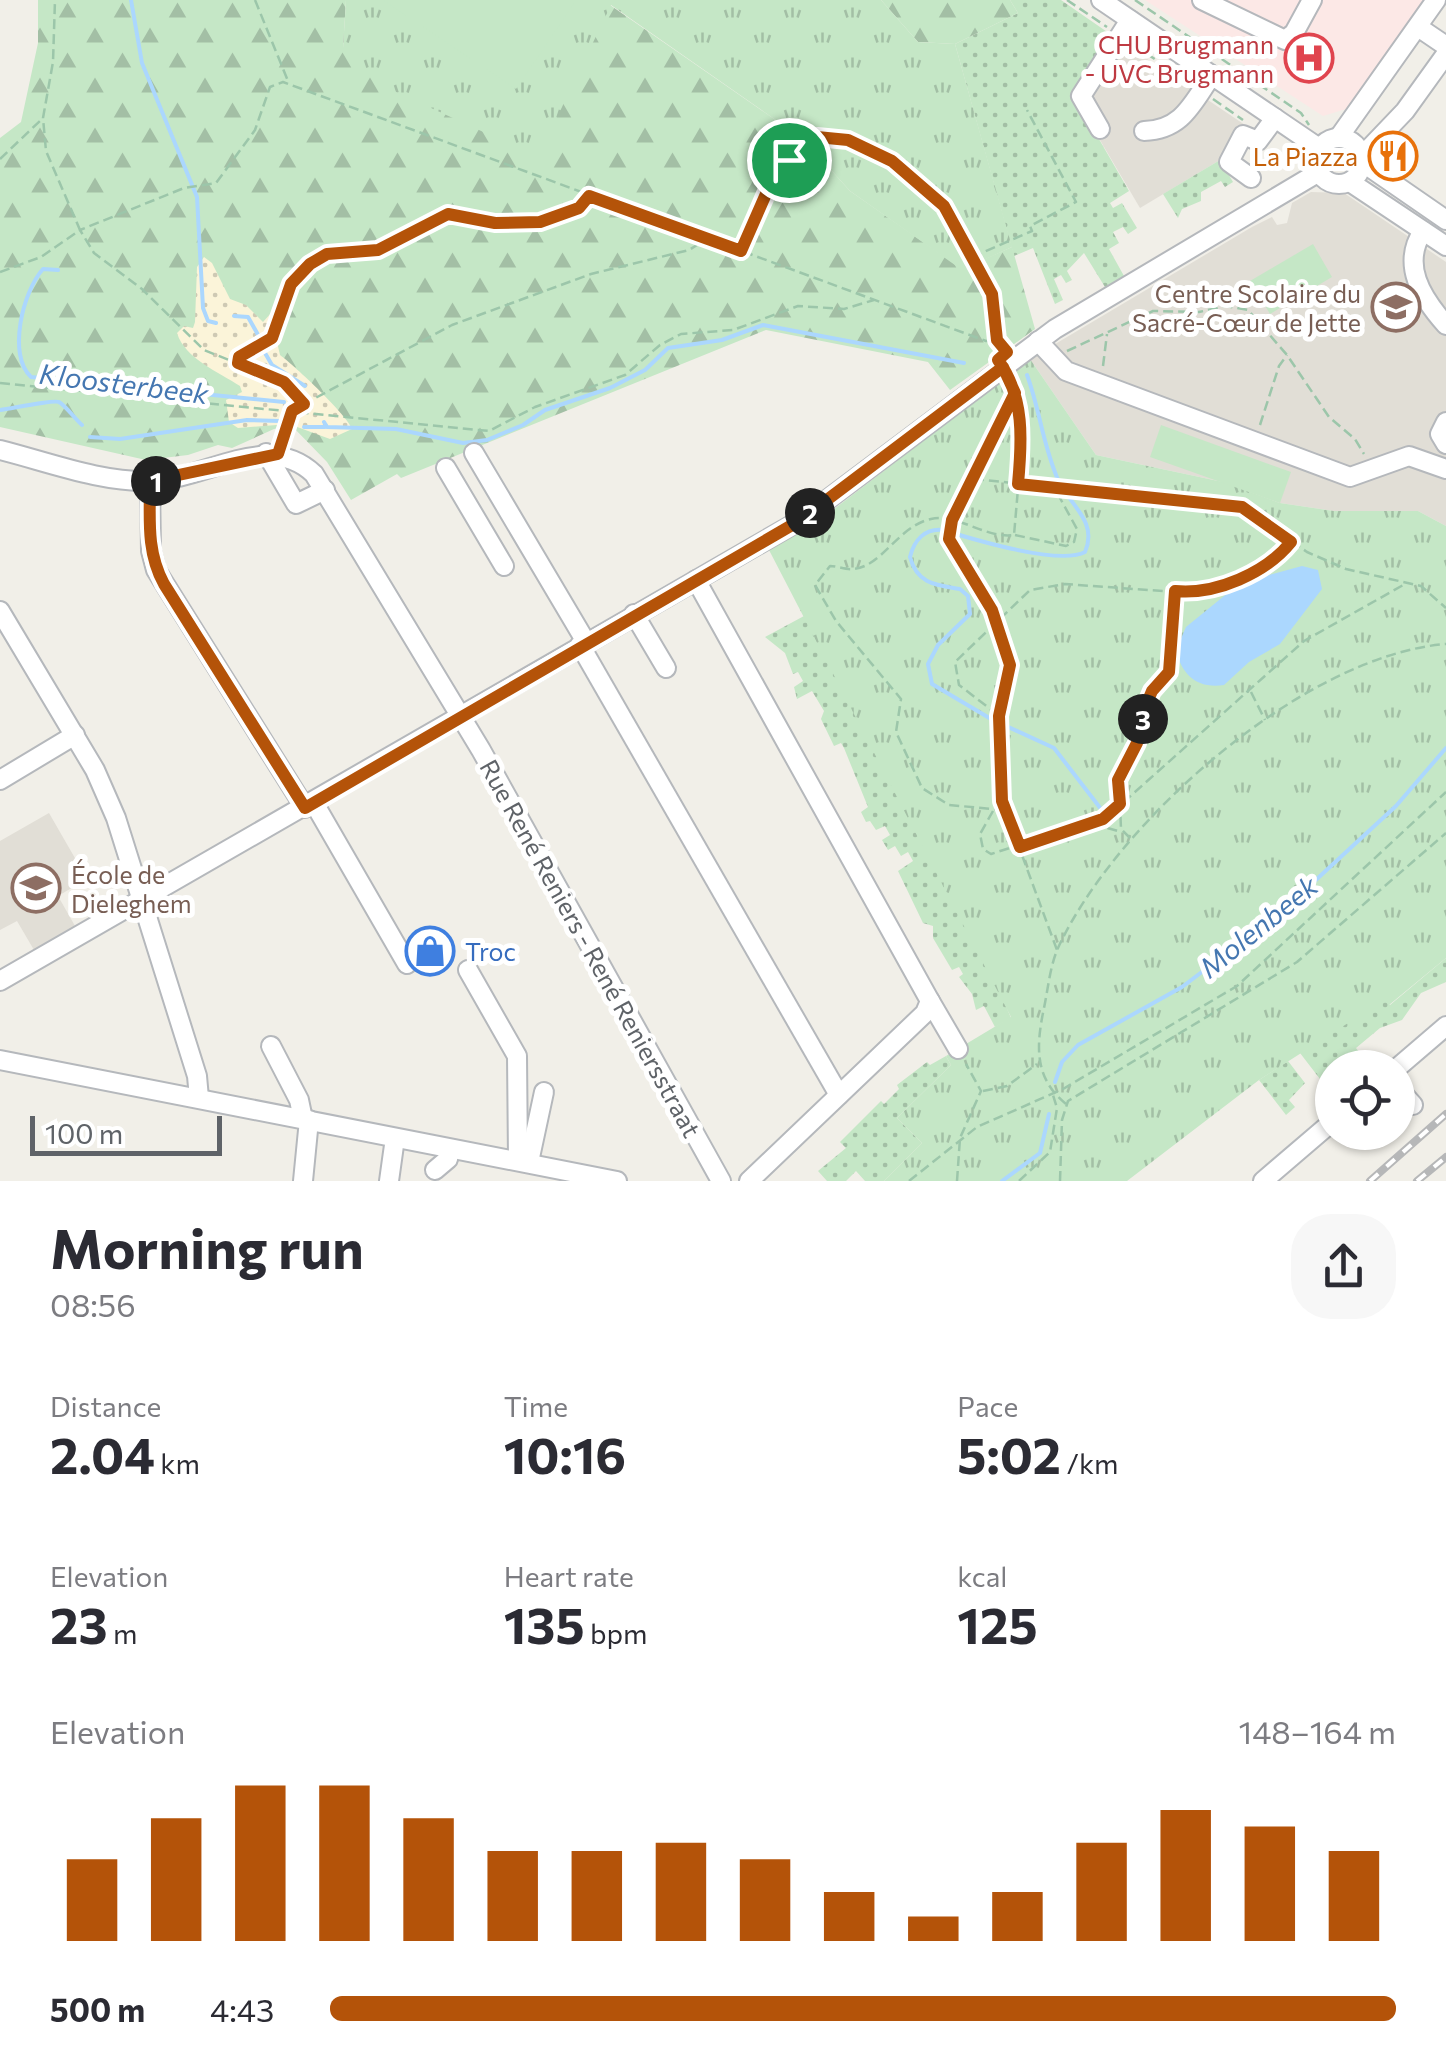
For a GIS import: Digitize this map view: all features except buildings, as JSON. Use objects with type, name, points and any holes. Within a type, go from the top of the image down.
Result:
[{"type":"street","points":[[1101,0],[1319,148]]},
{"type":"street","points":[[1202,0],[1285,40],[1294,34],[1312,0]]},
{"type":"street","points":[[1319,148],[1339,137],[1436,0]]},
{"type":"street","points":[[1100,129],[1081,96],[1130,20]]},
{"type":"street","points":[[1418,27],[1446,46]]},
{"type":"street","points":[[1350,182],[1362,159],[1405,111],[1446,54]]},
{"type":"street","points":[[1144,131],[1166,130],[1180,123],[1212,75]]},
{"type":"street","points":[[1250,178],[1229,162],[1229,155],[1242,135],[1258,141],[1275,118]]},
{"type":"street","points":[[1339,137],[1354,142],[1362,159],[1446,220]]},
{"type":"street","points":[[1318,172],[1319,148]]},
{"type":"street","points":[[1318,172],[1332,183],[1350,182],[1446,246]]},
{"type":"street","points":[[0,981],[310,806],[460,715],[799,521],[1003,367],[1045,348],[1318,172]]},
{"type":"street","points":[[1423,230],[1412,250],[1412,267],[1446,325]]},
{"type":"street","points":[[1045,348],[1066,371],[1350,477],[1374,472],[1389,460],[1409,456],[1446,469]]},
{"type":"street","points":[[1446,422],[1440,434],[1446,444]]},
{"type":"street","points":[[0,450],[117,479],[150,481],[190,476],[272,453],[296,504],[325,490]]},
{"type":"street","name":"Rue René Reniers - René Reniersstraat","points":[[272,453],[305,465],[325,490],[460,715],[716,1180]]},
{"type":"street","points":[[474,454],[839,1095]]},
{"type":"street","points":[[446,468],[504,566]]},
{"type":"street","points":[[150,481],[151,551],[156,570],[310,806],[407,964]]},
{"type":"street","points":[[484,533],[512,517]]},
{"type":"street","points":[[696,580],[958,1049]]},
{"type":"street","points":[[0,610],[75,735],[116,818],[145,900],[197,1076],[199,1098]]},
{"type":"street","points":[[634,614],[666,668]]},
{"type":"street","points":[[0,780],[75,735]]},
{"type":"street","points":[[468,970],[516,1056],[531,1167]]},
{"type":"street","points":[[749,1181],[925,1012],[930,1001]]},
{"type":"street","points":[[1415,1053],[1446,1026]]},
{"type":"street","points":[[271,1046],[306,1119],[304,1181]]},
{"type":"street","points":[[0,1060],[580,1177],[617,1181]]},
{"type":"street","points":[[531,1167],[544,1092]]},
{"type":"street","points":[[1264,1181],[1315,1137]]},
{"type":"street","points":[[388,1181],[395,1138]]},
{"type":"street","points":[[434,1170],[448,1159],[450,1149]]},
{"type":"path","points":[[55,0],[53,62],[43,118],[50,167],[94,253],[142,289],[204,350],[284,382],[304,404]]},
{"type":"path","points":[[255,0],[289,82]]},
{"type":"path","points":[[1135,0],[1301,112],[1319,148]]},
{"type":"path","points":[[0,272],[33,261],[80,230],[184,188],[216,183],[250,138],[270,87],[289,82],[706,239],[986,341],[997,340]]},
{"type":"path","points":[[972,257],[1032,231],[1030,226],[1076,202],[1027,110]]},
{"type":"path","points":[[0,158],[43,118]]},
{"type":"path","points":[[741,251],[773,178],[804,146],[830,135],[892,161],[944,206],[995,303],[997,340],[1007,352],[998,360],[1015,393],[1022,427],[1014,535]]},
{"type":"path","points":[[238,363],[239,357],[272,338],[291,284],[318,258],[378,250],[448,214],[495,223],[540,222],[579,208],[589,196]]},
{"type":"path","points":[[272,453],[292,411],[452,325],[591,274],[689,250],[706,239]]},
{"type":"path","points":[[0,383],[495,430],[535,407],[625,375],[660,345],[681,334],[733,330],[798,306],[844,309],[876,300]]},
{"type":"path","points":[[1045,348],[1107,332],[1152,311],[1200,312],[1226,306],[1248,310],[1287,355],[1329,417],[1355,440],[1374,472]]},
{"type":"path","points":[[1100,384],[1107,332]]},
{"type":"path","points":[[1256,442],[1279,366],[1287,355]]},
{"type":"path","points":[[1015,393],[952,520],[949,539],[996,620],[1010,665],[999,716],[1005,810],[1057,950]]},
{"type":"path","points":[[973,479],[1242,507],[1291,542],[1346,569],[1428,589],[1445,606]]},
{"type":"path","points":[[1005,810],[949,806],[922,788],[896,732],[901,698],[815,590],[821,574],[830,566],[858,568],[882,554],[911,526],[929,519],[952,520],[993,535],[1014,535],[1066,546],[1074,542],[1078,528],[1054,487]]},
{"type":"path","points":[[999,716],[960,685],[955,662],[1030,590],[1066,584],[1175,591],[1212,589],[1276,561],[1291,542]]},
{"type":"path","points":[[994,810],[982,829],[983,848],[991,854],[1091,824],[1120,804],[1304,642],[1405,584]]},
{"type":"path","points":[[1121,829],[1118,780],[1137,743],[1152,691],[1169,672],[1175,591]]},
{"type":"path","points":[[1019,1181],[1050,1152],[1057,1108],[1039,1062],[1043,1015],[1057,950],[1131,839],[1196,773],[1266,722],[1379,657],[1446,644]]},
{"type":"path","points":[[1249,689],[1266,722]]},
{"type":"path","points":[[908,1181],[960,1138],[1053,1093],[1248,978],[1446,792]]},
{"type":"path","points":[[1091,824],[1121,829],[1131,839]]},
{"type":"path","points":[[1066,1104],[1297,962],[1446,833]]},
{"type":"path","points":[[958,1049],[981,1091]]},
{"type":"path","points":[[981,1091],[1006,1086],[1039,1062]]},
{"type":"path","points":[[957,1181],[960,1138],[981,1091]]},
{"type":"path","points":[[1053,1093],[1066,1104]]},
{"type":"path","points":[[1060,1181],[1066,1104]]},
{"type":"shaded area","name":"CHU Brugmann - UVC Brugmann","points":[[1145,0],[1427,0],[1346,109],[1323,116]]},
{"type":"shaded area","points":[[1113,36],[1245,125],[1220,160],[1140,208],[1074,96]]},
{"type":"shaded area","name":"Centre Scolaire du Sacré-Cœur de Jette","points":[[1311,192],[1344,193],[1446,262],[1446,526],[1418,511],[1334,511],[1280,503],[1223,482],[1096,455],[1030,359],[1252,227],[1272,217],[1277,225],[1287,223],[1292,203]]},
{"type":"shaded area","name":"École de Dieleghem","points":[[49,813],[87,879],[58,896],[75,926],[34,950],[17,921],[0,930],[0,841]]},
{"type":"green space","points":[[38,0],[346,0],[343,48],[610,5],[803,139],[850,191],[962,269],[1012,247],[1035,329],[950,390],[928,362],[766,330],[401,478],[397,474],[351,500],[327,462],[292,426],[274,429],[232,448],[218,445],[188,455],[146,460],[0,427],[0,138],[21,122],[38,43]]},
{"type":"green space","points":[[346,0],[881,0],[918,42],[955,44],[1012,247],[962,270],[850,191],[803,139],[611,5],[538,157],[381,85],[343,48]]},
{"type":"green space","points":[[383,0],[573,0],[575,2],[516,89]]},
{"type":"green space","points":[[881,0],[1010,0],[1018,13],[955,44],[918,42]]},
{"type":"green space","points":[[1010,0],[1061,0],[1113,36],[1074,96],[1129,191],[1110,203],[1113,208],[1122,203],[1137,228],[1128,234],[1123,227],[1113,232],[1119,243],[1109,249],[1124,276],[1105,287],[1084,253],[1067,271],[1072,280],[1066,283],[1061,275],[1054,279],[1063,300],[1055,304],[1033,248],[1014,256],[955,44],[1018,13]]},
{"type":"green space","points":[[1220,160],[1233,182],[1225,187],[1221,181],[1201,192],[1201,201],[1182,209],[1178,218],[1163,194]]},
{"type":"green space","points":[[1313,244],[1332,277],[1270,314],[1250,281]]},
{"type":"green space","points":[[1030,359],[1096,455],[1223,482],[1280,503],[1334,511],[1418,511],[1446,526],[1446,958],[1389,1005],[1384,1000],[1259,1080],[1127,1181],[884,1181],[922,1143],[897,1118],[951,1065],[946,1056],[1011,1017],[769,550],[821,519]]},
{"type":"green space","points":[[1161,425],[1291,472],[1280,503],[1150,457]]},
{"type":"green space","points":[[804,616],[997,985],[1011,1018],[995,1027],[984,1006],[976,1010],[972,994],[959,977],[963,974],[959,967],[952,970],[933,938],[933,926],[923,923],[898,871],[913,861],[908,852],[901,856],[895,846],[888,850],[882,840],[890,835],[885,826],[876,830],[870,821],[866,822],[861,812],[868,807],[844,748],[841,743],[834,746],[821,719],[824,711],[812,691],[797,699],[794,687],[803,681],[798,672],[793,674],[785,653],[765,637]]},
{"type":"green space","points":[[1446,958],[1446,982],[1421,993],[1402,1020],[1380,1028],[1358,1050],[1315,1050],[1315,1072],[1300,1053],[1384,999],[1390,1005]]},
{"type":"green space","points":[[946,1056],[951,1065],[897,1118],[922,1143],[884,1181],[865,1181],[856,1171],[846,1181],[827,1181],[818,1171],[846,1148],[840,1142],[881,1101],[884,1104],[899,1089],[897,1085],[927,1062],[930,1065]]},
{"type":"green space","points":[[1288,1061],[1305,1083],[1289,1100],[1295,1107],[1286,1115],[1259,1080]]},
{"type":"sand","points":[[204,257],[212,263],[230,299],[246,305],[263,322],[282,301],[289,303],[277,342],[280,355],[331,403],[352,429],[330,439],[289,424],[238,428],[229,422],[226,400],[242,392],[240,386],[195,358],[177,333],[184,326],[193,328],[197,267]]},
{"type":"water","points":[[1302,566],[1318,570],[1322,589],[1280,644],[1249,662],[1224,685],[1199,683],[1187,674],[1176,650],[1186,627],[1240,583]]},
{"type":"waterway","name":"Kloosterbeek","points":[[131,0],[142,63],[197,197],[203,308],[208,321],[216,323]]},
{"type":"waterway","name":"Kloosterbeek","points":[[58,270],[43,269],[24,307],[20,354],[31,377],[284,402]]},
{"type":"waterway","name":"Kloosterbeek","points":[[234,316],[248,317],[261,340]]},
{"type":"waterway","name":"Kloosterbeek","points":[[324,422],[327,427],[396,429],[463,443],[487,440],[523,425],[545,410],[610,388],[645,370],[668,348],[722,340],[763,325],[964,363]]},
{"type":"waterway","name":"Kloosterbeek","points":[[265,353],[272,365],[305,386]]},
{"type":"waterway","name":"Kloosterbeek","points":[[1027,375],[1059,482],[1086,523],[1085,552],[1036,554],[943,530],[926,533],[912,551],[913,566],[929,582],[960,589],[968,596],[970,614],[938,645],[928,664],[932,684],[991,719],[1054,748],[1101,809]]},
{"type":"waterway","name":"Kloosterbeek","points":[[0,410],[59,402],[82,425]]},
{"type":"waterway","name":"Kloosterbeek","points":[[90,437],[120,439],[247,420],[280,421]]},
{"type":"waterway","name":"Kloosterbeek","points":[[304,427],[325,427]]},
{"type":"waterway","name":"Molenbeek","points":[[1055,1082],[1062,1062],[1078,1045],[1182,987],[1280,913],[1396,806],[1446,748]]},
{"type":"waterway","name":"Molenbeek","points":[[1002,1181],[1040,1153],[1049,1114]]},
{"type":"railway","points":[[1370,1181],[1446,1114]]},
{"type":"railway","points":[[1417,1181],[1446,1157]]},
{"type":"place","name":"CHU Brugmann - UVC Brugmann","points":[[1309,58]]},
{"type":"place","name":"La Piazza","points":[[1393,156]]},
{"type":"place","name":"Centre Scolaire du Sacré-Cœur de Jette","points":[[1396,307]]},
{"type":"place","name":"École de Dieleghem","points":[[36,888]]},
{"type":"place","name":"Troc","points":[[430,951]]},
{"type":"route","points":[[789,160],[773,178],[741,251],[589,196],[579,208],[529,224],[495,223],[448,214],[378,250],[318,258],[291,284],[272,338],[239,357],[238,363],[284,382],[304,404],[292,411],[278,454],[256,455],[208,472],[150,481],[150,530],[152,561],[164,584],[305,808],[669,593],[799,521],[1003,367],[1007,373],[1015,393],[952,520],[949,539],[992,610],[1010,665],[999,716],[1002,801],[1020,847],[1103,819],[1120,804],[1118,780],[1137,743],[1152,691],[1169,672],[1175,591],[1212,589],[1231,582],[1276,561],[1291,542],[1266,519],[1242,507],[1018,484],[1022,427],[1015,393],[1009,380],[1007,373],[998,360],[1007,352],[997,340],[995,303],[944,206],[892,161],[848,140],[830,135],[817,137],[789,160]]}]
